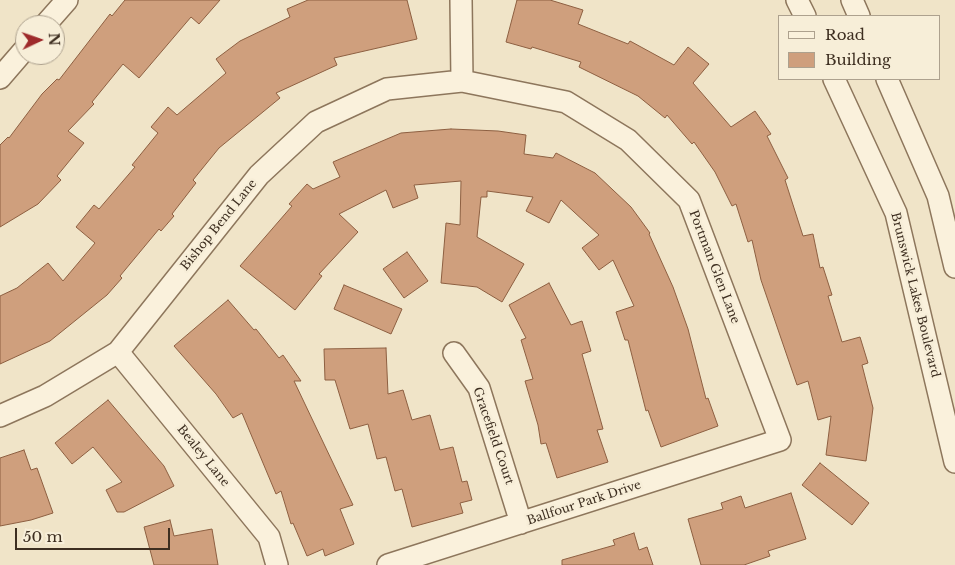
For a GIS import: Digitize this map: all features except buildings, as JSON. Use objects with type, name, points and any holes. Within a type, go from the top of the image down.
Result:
[{"type":"street","points":[[54,15],[67,0]]},
{"type":"street","points":[[461,0],[462,81]]},
{"type":"street","points":[[797,0],[804,15]]},
{"type":"street","points":[[852,0],[859,15]]},
{"type":"street","points":[[0,78],[15,61]]},
{"type":"street","name":"Brunswick Lakes Boulevard","points":[[834,80],[896,213],[955,462]]},
{"type":"street","points":[[887,80],[938,196],[955,267]]},
{"type":"street","name":"Bishop Bend Lane","points":[[0,416],[45,396],[118,352],[259,175],[316,122],[388,89],[462,81]]},
{"type":"street","name":"Portman Glen Lane","points":[[462,81],[566,102],[628,140],[689,200],[780,440]]},
{"type":"street","name":"Bealey Lane","points":[[118,352],[269,537],[277,565]]},
{"type":"street","name":"Gracefield Court","points":[[454,353],[479,388],[521,523]]},
{"type":"street","name":"Ballfour Park Drive","points":[[388,565],[780,440]]}]
